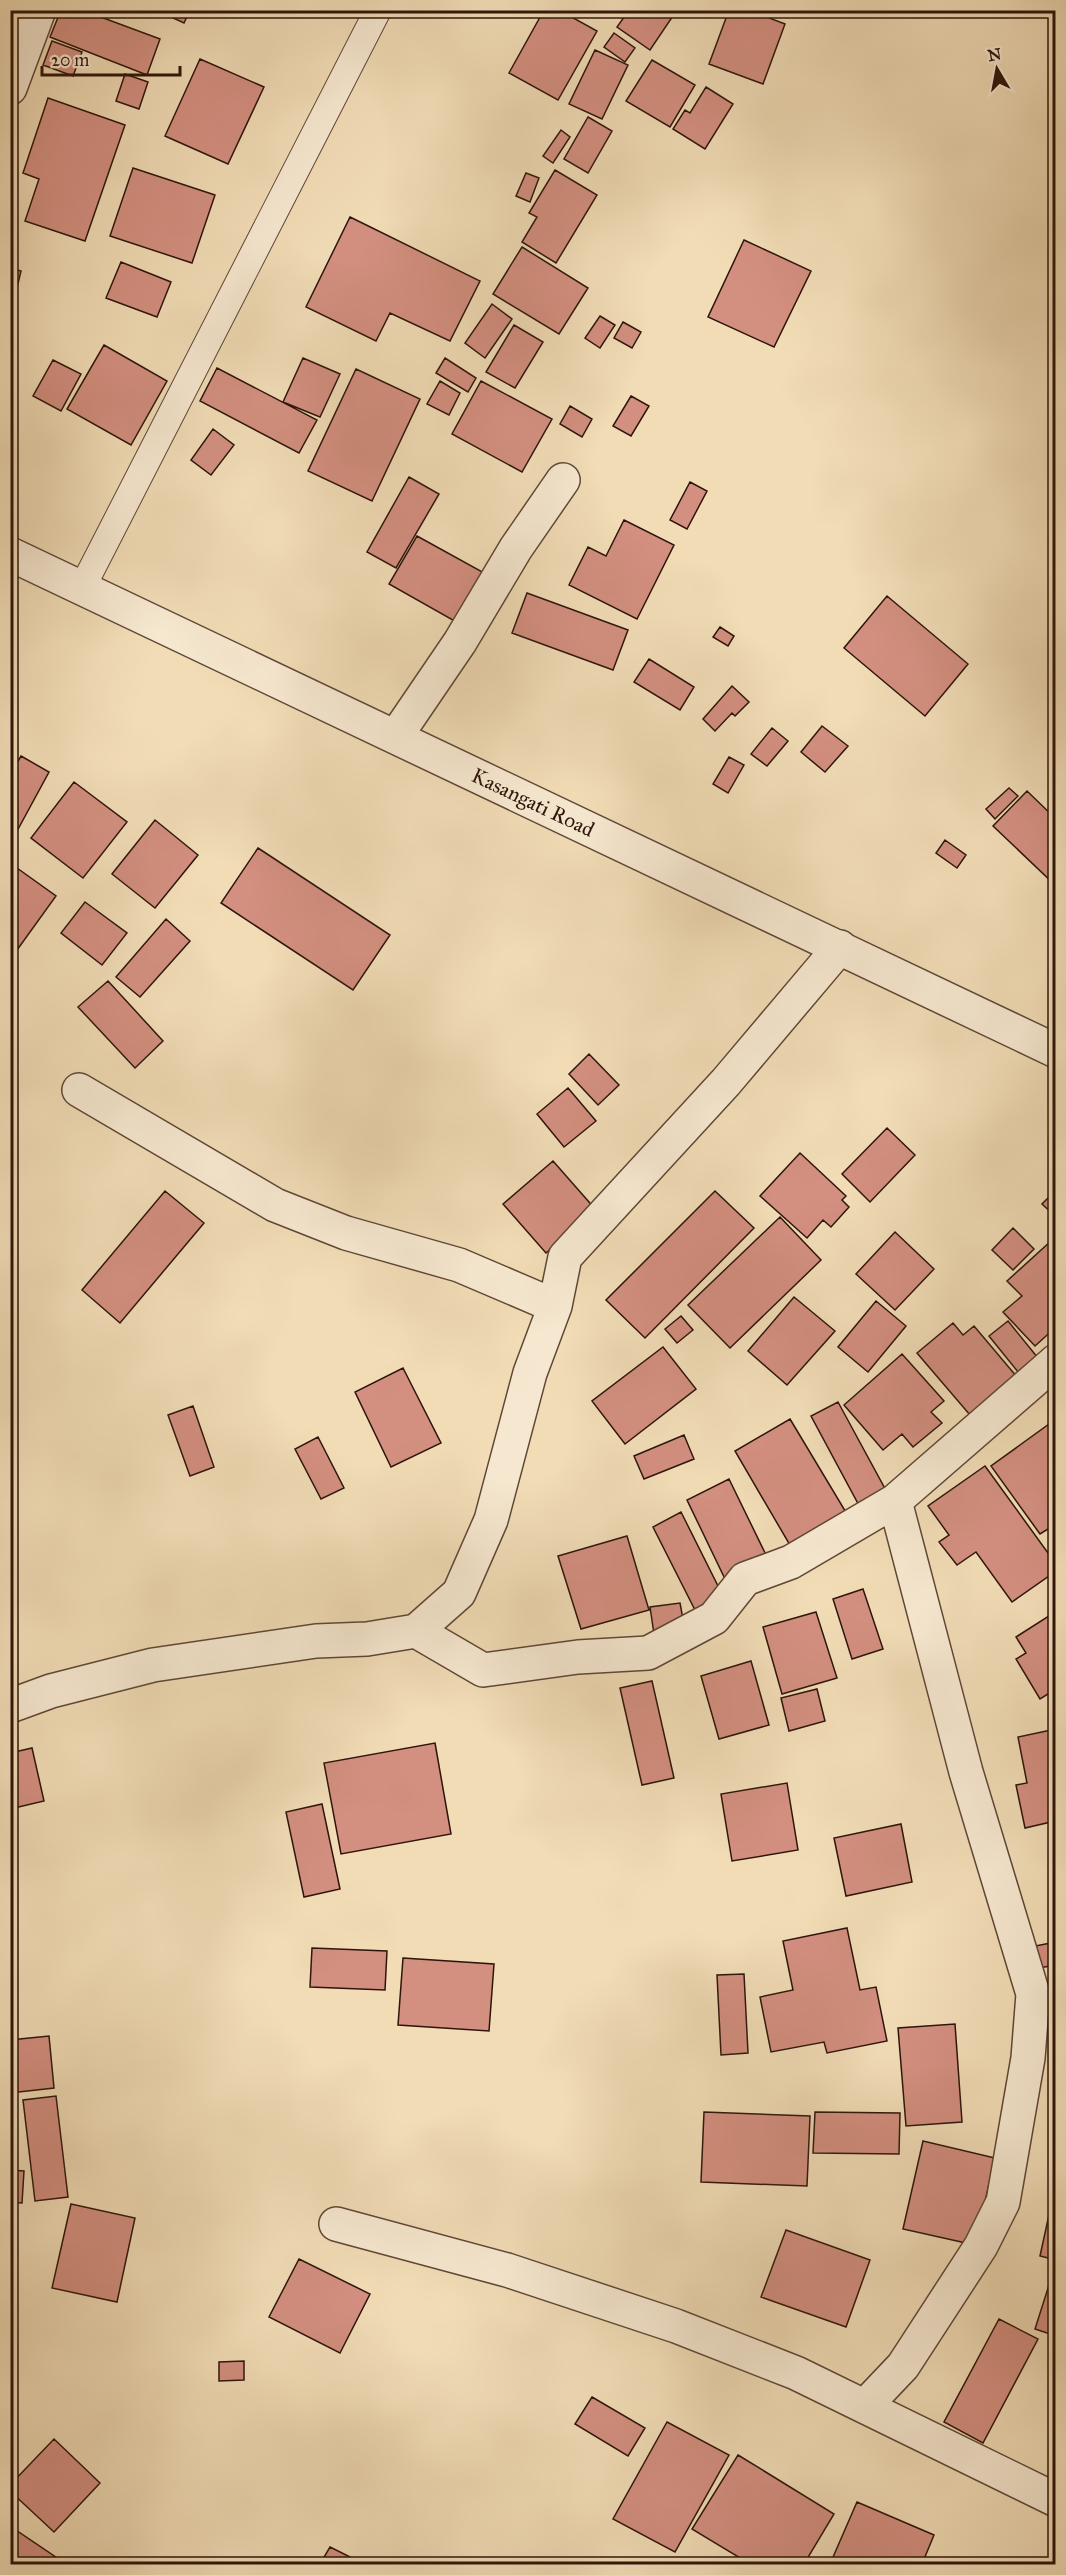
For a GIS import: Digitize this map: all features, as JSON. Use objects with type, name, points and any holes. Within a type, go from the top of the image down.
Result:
[{"type":"street","points":[[10,88],[39,10]]},
{"type":"street","points":[[396,736],[460,642],[516,548],[562,480]]},
{"type":"street","name":"Kasangati Road","points":[[10,554],[1056,1051]]},
{"type":"street","points":[[10,1706],[51,1690],[153,1665],[316,1641],[367,1639],[416,1631],[459,1593],[491,1520],[530,1373],[555,1306],[566,1257],[726,1082],[840,947]]},
{"type":"street","points":[[79,1090],[275,1206],[346,1233],[459,1265],[555,1306]]},
{"type":"street","points":[[416,1631],[483,1671],[578,1657],[648,1653],[714,1618],[745,1579],[791,1562],[896,1501],[1056,1361]]},
{"type":"street","points":[[865,2406],[903,2366],[981,2246],[1003,2202],[1028,2058],[1033,1994],[966,1772],[896,1501]]},
{"type":"street","points":[[336,2224],[507,2270],[676,2326],[796,2373],[1056,2500]]},
{"type":"lane","points":[[82,588],[378,10]]},
{"type":"building","points":[[61,10],[82,10],[160,39],[147,75],[50,37]]},
{"type":"building","points":[[156,10],[190,10],[184,23]]},
{"type":"building","points":[[544,10],[559,10],[597,31],[558,100],[509,73]]},
{"type":"building","points":[[629,10],[677,10],[650,50],[617,27]]},
{"type":"building","points":[[729,10],[748,10],[785,24],[763,84],[709,64]]},
{"type":"building","points":[[614,33],[635,48],[625,62],[604,47]]},
{"type":"building","points":[[52,41],[82,52],[73,76],[43,65]]},
{"type":"building","points":[[595,50],[628,65],[602,119],[569,104]]},
{"type":"building","points":[[200,59],[264,87],[228,164],[165,136]]},
{"type":"building","points":[[652,60],[695,85],[670,127],[626,101]]},
{"type":"building","points":[[125,74],[148,82],[139,109],[116,101]]},
{"type":"building","points":[[706,87],[733,104],[705,149],[673,129],[685,110],[690,113]]},
{"type":"building","points":[[48,98],[125,125],[85,241],[25,221],[39,179],[23,173]]},
{"type":"building","points":[[588,117],[612,131],[588,173],[564,159]]},
{"type":"building","points":[[561,130],[570,137],[553,163],[543,156]]},
{"type":"building","points":[[133,168],[215,195],[192,263],[110,236]]},
{"type":"building","points":[[555,170],[597,195],[556,263],[522,242],[537,217],[529,213]]},
{"type":"building","points":[[526,173],[539,178],[530,202],[516,196]]},
{"type":"building","points":[[350,217],[480,281],[450,341],[390,313],[376,341],[306,307]]},
{"type":"building","points":[[744,240],[811,271],[774,347],[708,317]]},
{"type":"building","points":[[522,247],[588,288],[559,334],[493,294]]},
{"type":"building","points":[[121,262],[171,282],[157,317],[106,298]]},
{"type":"building","points":[[10,268],[21,271],[10,317]]},
{"type":"building","points":[[492,304],[512,319],[485,358],[465,343]]},
{"type":"building","points":[[600,316],[615,325],[600,348],[585,338]]},
{"type":"building","points":[[623,322],[641,332],[632,348],[614,338]]},
{"type":"building","points":[[514,325],[543,342],[515,388],[486,372]]},
{"type":"building","points":[[104,345],[167,381],[131,445],[67,409]]},
{"type":"building","points":[[303,358],[340,374],[320,417],[283,402]]},
{"type":"building","points":[[445,358],[476,378],[468,392],[436,373]]},
{"type":"building","points":[[53,360],[81,374],[61,411],[33,396]]},
{"type":"building","points":[[217,368],[317,420],[299,453],[200,401]]},
{"type":"building","points":[[356,369],[420,399],[372,501],[308,471]]},
{"type":"building","points":[[440,381],[460,393],[449,415],[427,404]]},
{"type":"building","points":[[481,381],[552,419],[522,472],[452,434]]},
{"type":"building","points":[[631,396],[649,406],[631,436],[613,426]]},
{"type":"building","points":[[570,406],[592,419],[582,437],[560,424]]},
{"type":"building","points":[[213,429],[234,445],[211,475],[191,460]]},
{"type":"building","points":[[409,477],[439,494],[396,568],[367,552]]},
{"type":"building","points":[[690,482],[707,491],[687,529],[670,520]]},
{"type":"building","points":[[624,520],[674,545],[637,619],[569,585],[588,547],[606,556]]},
{"type":"building","points":[[417,536],[486,574],[458,623],[389,584]]},
{"type":"building","points":[[527,593],[628,630],[613,670],[512,633]]},
{"type":"building","points":[[887,596],[968,664],[925,716],[844,648]]},
{"type":"building","points":[[720,627],[734,636],[728,646],[713,637]]},
{"type":"building","points":[[649,659],[694,687],[680,710],[634,682]]},
{"type":"building","points":[[732,686],[749,702],[735,716],[732,713],[715,731],[703,719]]},
{"type":"building","points":[[822,726],[848,746],[825,772],[801,752]]},
{"type":"building","points":[[772,728],[788,741],[767,766],[751,754]]},
{"type":"building","points":[[21,756],[49,772],[10,844],[10,775]]},
{"type":"building","points":[[729,757],[744,765],[728,793],[713,784]]},
{"type":"building","points":[[74,782],[127,822],[83,878],[31,838]]},
{"type":"building","points":[[1009,788],[1018,796],[995,819],[986,809]]},
{"type":"building","points":[[1027,791],[1056,819],[1056,886],[993,826]]},
{"type":"building","points":[[155,820],[198,855],[155,908],[112,874]]},
{"type":"building","points":[[945,840],[966,855],[957,868],[936,853]]},
{"type":"building","points":[[258,848],[390,935],[353,990],[221,903]]},
{"type":"building","points":[[10,863],[56,896],[12,957],[10,956]]},
{"type":"building","points":[[85,902],[127,933],[102,965],[61,933]]},
{"type":"building","points":[[166,919],[190,941],[140,997],[116,977]]},
{"type":"building","points":[[108,981],[163,1041],[135,1068],[78,1007]]},
{"type":"building","points":[[589,1054],[619,1085],[598,1105],[569,1074]]},
{"type":"building","points":[[568,1088],[596,1121],[564,1147],[537,1114]]},
{"type":"building","points":[[887,1128],[915,1155],[870,1202],[842,1174]]},
{"type":"building","points":[[800,1153],[846,1196],[842,1200],[849,1207],[831,1227],[823,1220],[807,1238],[760,1196]]},
{"type":"building","points":[[553,1161],[596,1210],[546,1253],[503,1204]]},
{"type":"building","points":[[1056,1190],[1056,1217],[1042,1204]]},
{"type":"building","points":[[165,1191],[204,1223],[120,1323],[82,1290]]},
{"type":"building","points":[[715,1191],[754,1228],[645,1338],[606,1300]]},
{"type":"building","points":[[780,1217],[821,1260],[730,1348],[688,1305]]},
{"type":"building","points":[[1013,1228],[1034,1249],[1013,1270],[992,1250]]},
{"type":"building","points":[[895,1232],[934,1269],[895,1310],[856,1274]]},
{"type":"building","points":[[1051,1241],[1056,1246],[1056,1327],[1035,1346],[1003,1312],[1022,1296],[1007,1281]]},
{"type":"building","points":[[794,1297],[835,1331],[787,1385],[748,1351]]},
{"type":"building","points":[[876,1301],[906,1326],[868,1372],[838,1347]]},
{"type":"building","points":[[681,1316],[693,1330],[677,1343],[665,1329]]},
{"type":"building","points":[[1008,1321],[1042,1363],[1023,1378],[989,1336]]},
{"type":"building","points":[[953,1323],[963,1335],[974,1326],[1017,1377],[970,1415],[917,1353]]},
{"type":"building","points":[[663,1347],[696,1389],[625,1444],[592,1401]]},
{"type":"building","points":[[902,1354],[944,1401],[931,1412],[942,1423],[913,1447],[902,1434],[883,1450],[844,1405]]},
{"type":"building","points":[[403,1368],[441,1443],[391,1467],[355,1392]]},
{"type":"building","points":[[838,1402],[889,1496],[862,1511],[811,1416]]},
{"type":"building","points":[[193,1406],[214,1467],[190,1476],[168,1415]]},
{"type":"building","points":[[790,1419],[850,1519],[794,1552],[735,1451]]},
{"type":"building","points":[[1056,1419],[1056,1524],[1040,1534],[991,1466]]},
{"type":"building","points":[[684,1435],[694,1459],[644,1479],[634,1456]]},
{"type":"building","points":[[318,1437],[344,1488],[321,1499],[295,1449]]},
{"type":"building","points":[[985,1466],[1056,1564],[1056,1571],[1012,1602],[976,1552],[957,1565],[939,1542],[949,1535],[928,1506]]},
{"type":"building","points":[[729,1479],[769,1561],[726,1581],[687,1500]]},
{"type":"building","points":[[681,1512],[723,1596],[695,1610],[653,1527]]},
{"type":"building","points":[[627,1536],[649,1610],[581,1629],[558,1556]]},
{"type":"building","points":[[863,1589],[883,1649],[852,1659],[833,1599]]},
{"type":"building","points":[[680,1603],[685,1630],[654,1634],[650,1607]]},
{"type":"building","points":[[816,1612],[837,1678],[782,1694],[763,1627]]},
{"type":"building","points":[[1055,1612],[1056,1689],[1040,1699],[1016,1659],[1026,1653],[1016,1637]]},
{"type":"building","points":[[751,1661],[769,1725],[719,1739],[701,1676]]},
{"type":"building","points":[[652,1681],[674,1778],[642,1785],[620,1688]]},
{"type":"building","points":[[817,1689],[825,1721],[789,1731],[781,1698]]},
{"type":"building","points":[[1056,1729],[1056,1841],[1051,1822],[1025,1828],[1016,1785],[1027,1783],[1018,1737]]},
{"type":"building","points":[[435,1743],[451,1834],[341,1854],[324,1763]]},
{"type":"building","points":[[32,1748],[44,1801],[10,1809],[10,1753]]},
{"type":"building","points":[[787,1783],[798,1850],[732,1861],[721,1794]]},
{"type":"building","points":[[322,1804],[340,1889],[304,1897],[286,1812]]},
{"type":"building","points":[[901,1824],[912,1882],[846,1896],[834,1838]]},
{"type":"building","points":[[847,1928],[860,1990],[876,1987],[887,2041],[827,2053],[824,2042],[771,2052],[760,1997],[793,1990],[783,1941]]},
{"type":"building","points":[[1056,1942],[1056,1965],[1039,1968],[1035,1946]]},
{"type":"building","points":[[312,1948],[387,1951],[385,1990],[310,1987]]},
{"type":"building","points":[[403,1958],[494,1964],[489,2031],[398,2025]]},
{"type":"building","points":[[744,1974],[748,2053],[721,2055],[717,1975]]},
{"type":"building","points":[[955,2024],[962,2122],[906,2126],[898,2028]]},
{"type":"building","points":[[49,2036],[54,2088],[10,2093],[10,2040]]},
{"type":"building","points":[[56,2096],[68,2197],[35,2201],[23,2100]]},
{"type":"building","points":[[704,2112],[810,2116],[807,2186],[701,2182]]},
{"type":"building","points":[[815,2112],[900,2113],[899,2154],[813,2153]]},
{"type":"building","points":[[923,2141],[995,2158],[975,2245],[903,2229]]},
{"type":"building","points":[[10,2170],[24,2171],[22,2203],[10,2202]]},
{"type":"building","points":[[1052,2201],[1056,2201],[1056,2260],[1040,2256]]},
{"type":"building","points":[[71,2204],[135,2218],[117,2302],[52,2288]]},
{"type":"building","points":[[786,2230],[870,2260],[846,2327],[761,2297]]},
{"type":"building","points":[[299,2259],[370,2294],[340,2353],[269,2317]]},
{"type":"building","points":[[1049,2285],[1056,2287],[1056,2336],[1035,2329]]},
{"type":"building","points":[[999,2319],[1038,2339],[983,2443],[944,2422]]},
{"type":"building","points":[[244,2361],[244,2380],[219,2381],[219,2362]]},
{"type":"building","points":[[592,2397],[645,2428],[628,2456],[575,2424]]},
{"type":"building","points":[[667,2422],[729,2455],[675,2552],[613,2519]]},
{"type":"building","points":[[54,2439],[100,2483],[54,2532],[10,2491],[10,2485]]},
{"type":"building","points":[[738,2455],[834,2514],[804,2564],[750,2564],[692,2529]]},
{"type":"building","points":[[857,2502],[934,2535],[922,2564],[830,2564]]},
{"type":"building","points":[[10,2526],[66,2564],[10,2564]]},
{"type":"building","points":[[330,2547],[364,2564],[320,2564]]}]
